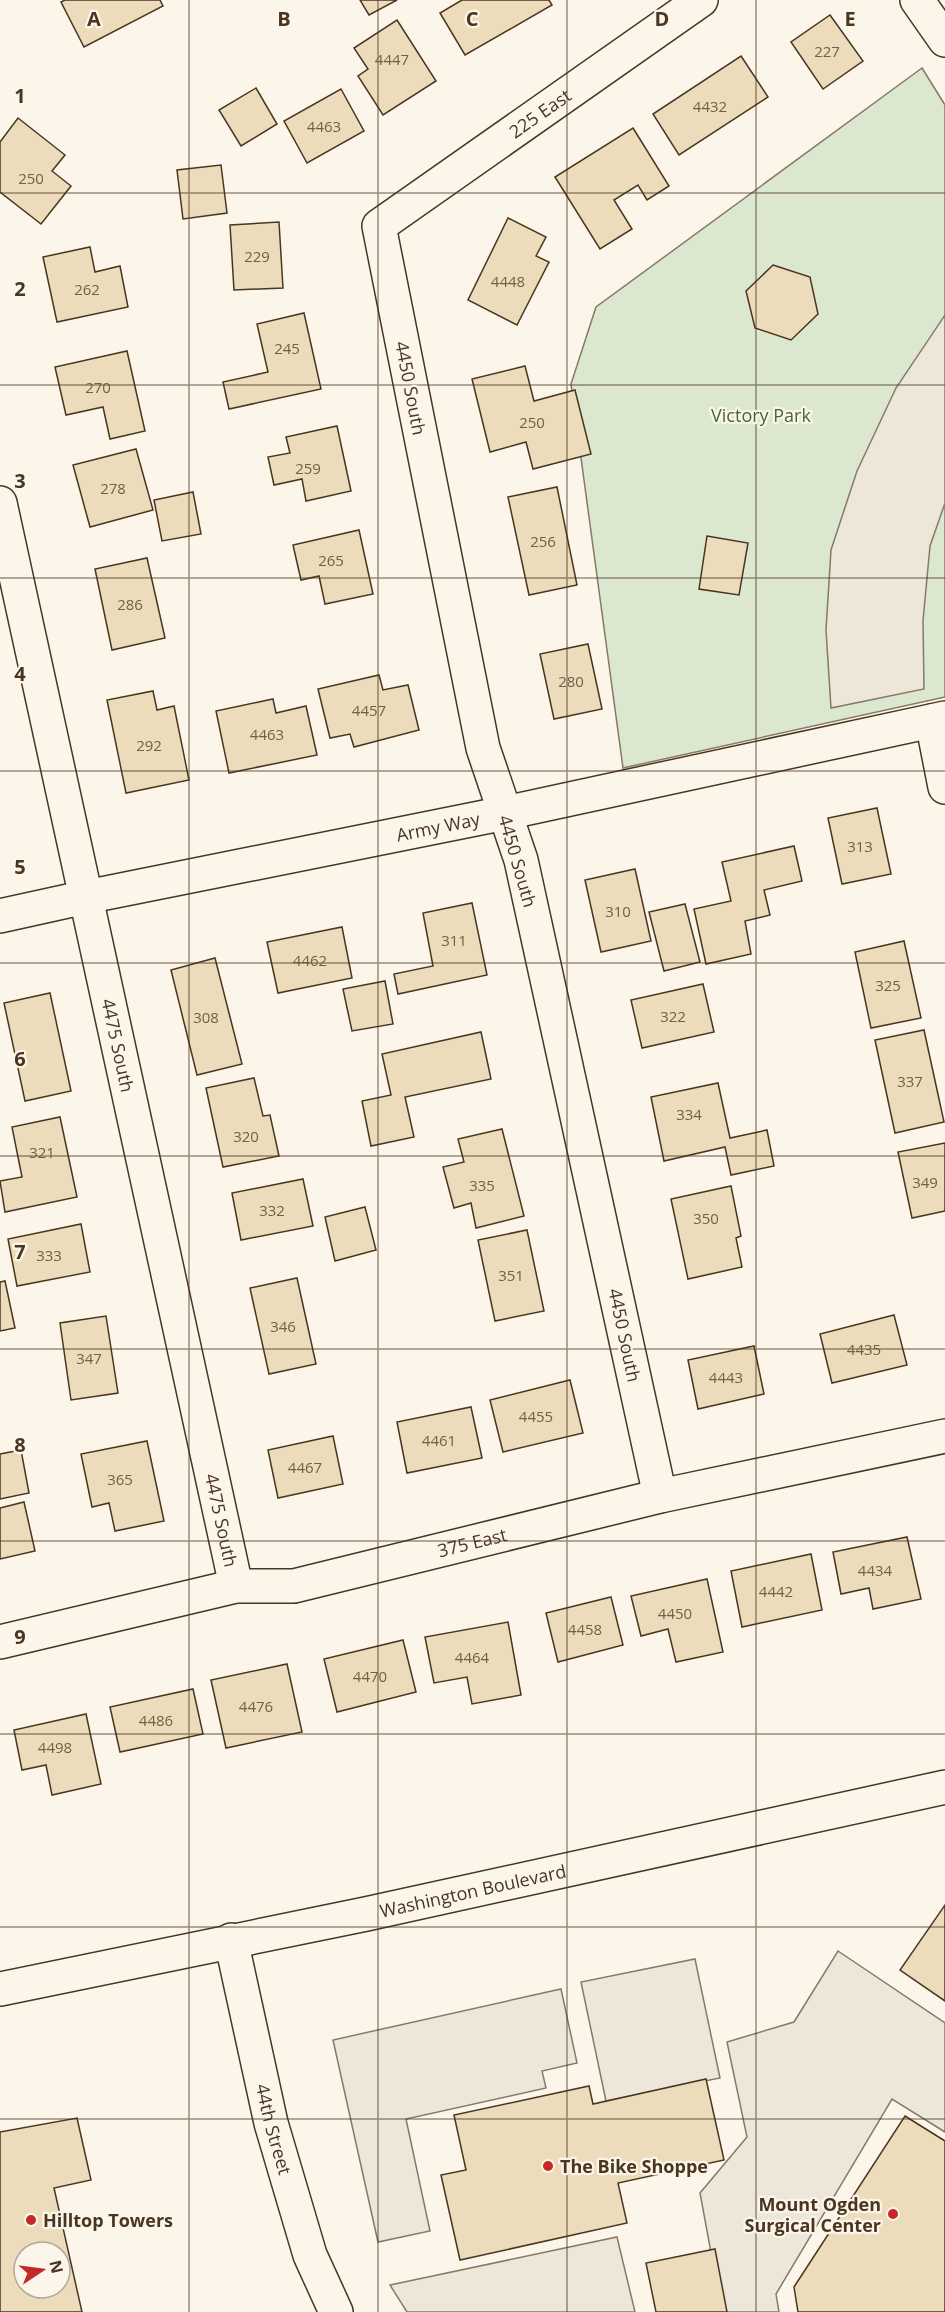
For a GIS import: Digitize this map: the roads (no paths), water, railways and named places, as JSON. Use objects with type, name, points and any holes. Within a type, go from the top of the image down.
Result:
[{"type":"street","name":"225 East","points":[[379,226],[701,0]]},
{"type":"street","points":[[917,0],[945,40]]},
{"type":"street","name":"4450 South","points":[[379,226],[483,748],[521,860],[660,1496]]},
{"type":"street","name":"4475 South","points":[[0,503],[236,1586]]},
{"type":"street","points":[[938,720],[945,787]]},
{"type":"street","name":"Army Way","points":[[0,916],[505,813],[938,720]]},
{"type":"street","name":"375 East","points":[[0,1642],[236,1586],[294,1586],[660,1496],[945,1436]]},
{"type":"street","name":"Washington Boulevard","points":[[0,1989],[376,1911],[945,1787]]},
{"type":"street","name":"44th Street","points":[[231,1940],[271,2123],[310,2254],[336,2312]]},
{"type":"place","name":"The Bike Shoppe","points":[[548,2166]]},
{"type":"place","name":"Mount Ogden Surgical Center","points":[[893,2214]]},
{"type":"place","name":"Hilltop Towers","points":[[31,2220]]},
{"type":"park label","name":"Victory Park","points":[[761,415]]}]
